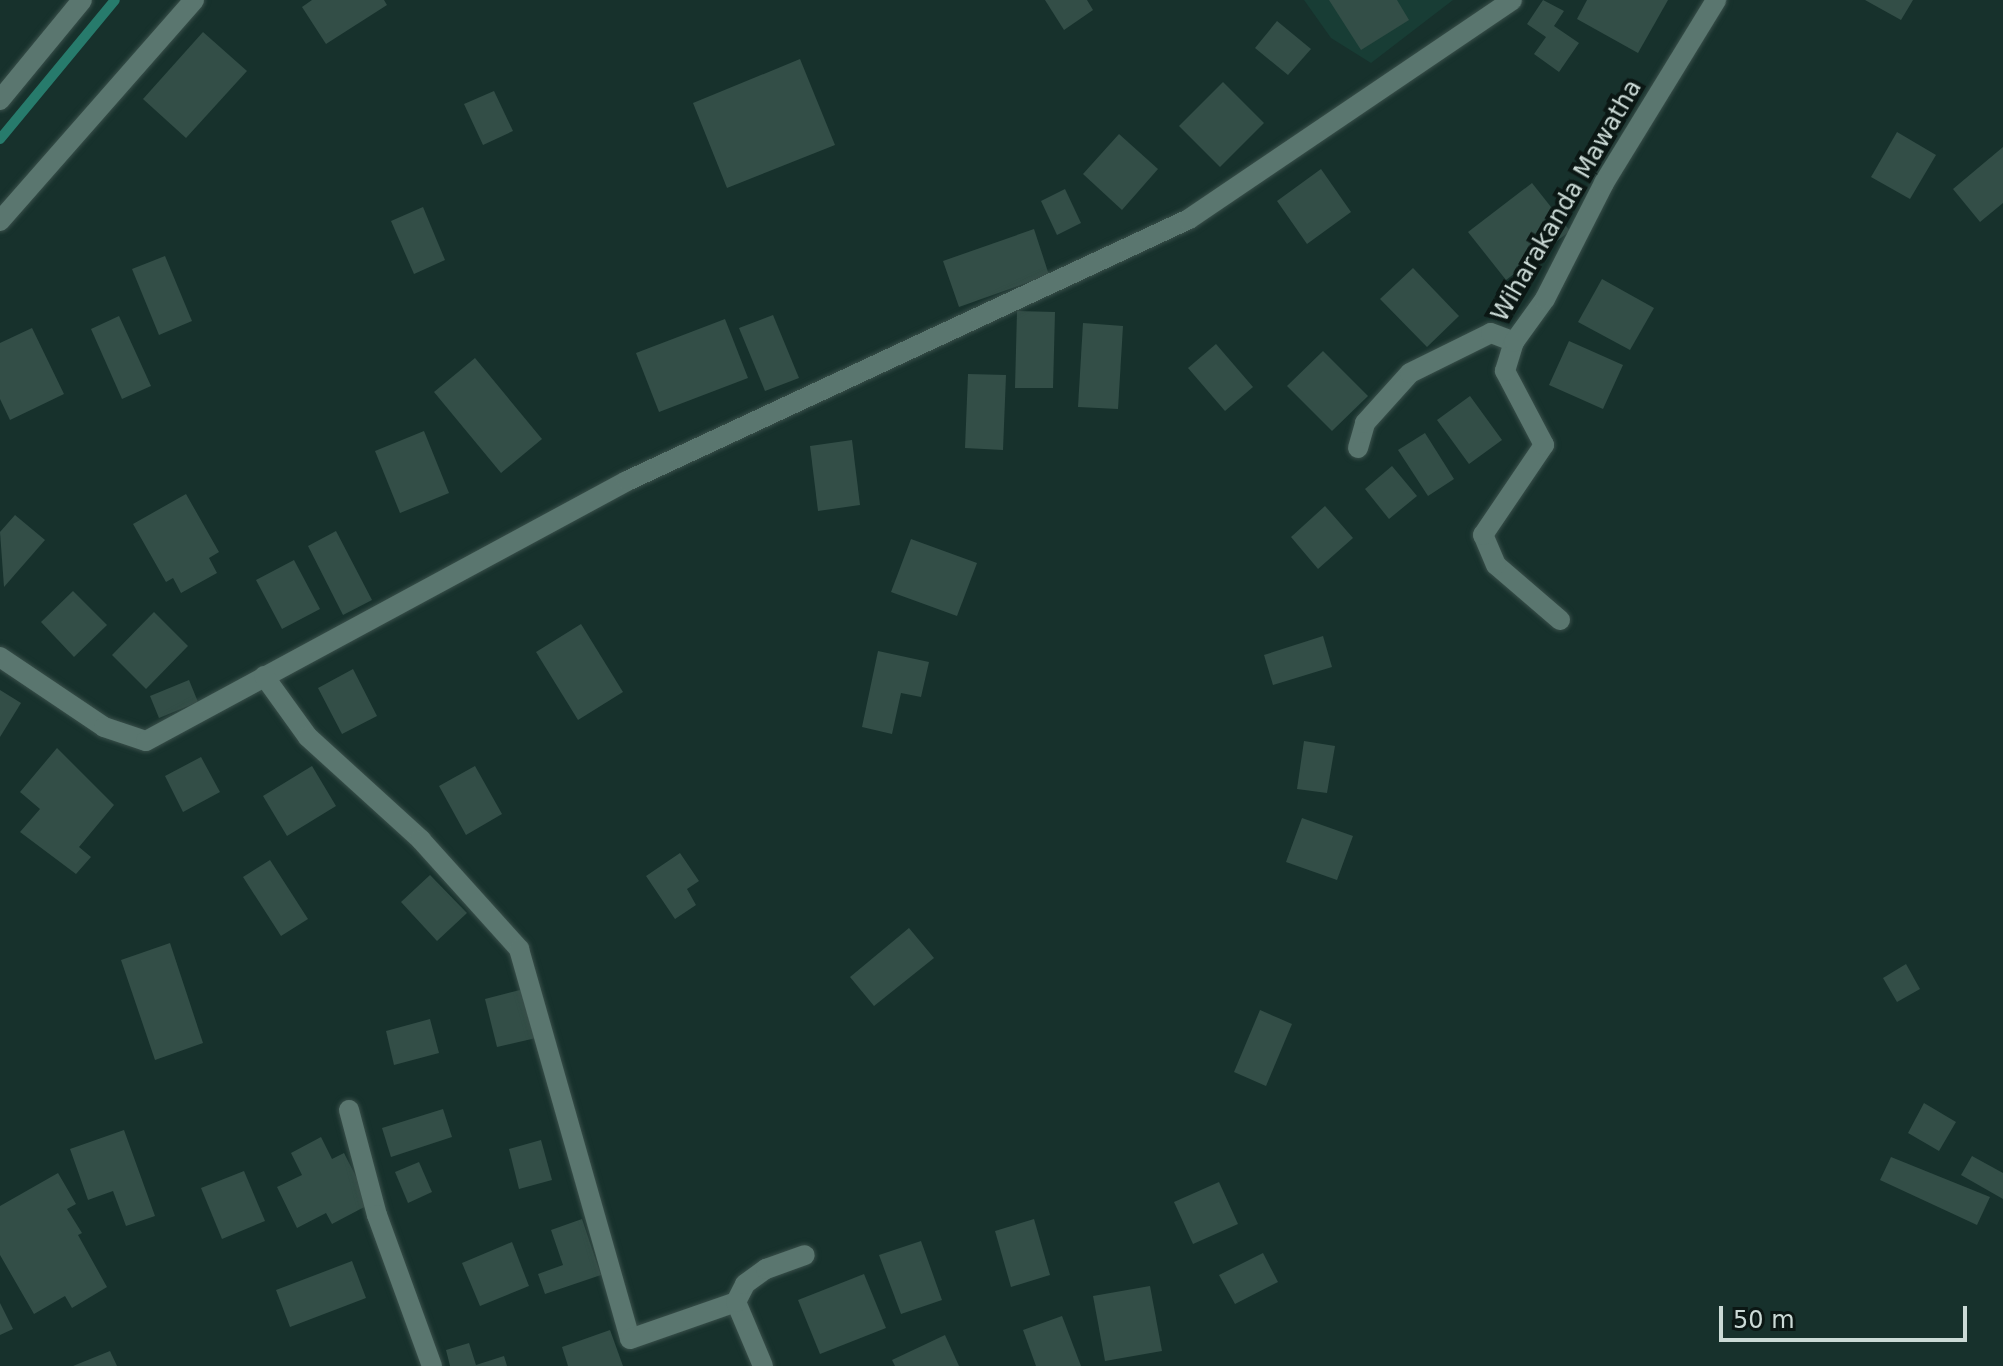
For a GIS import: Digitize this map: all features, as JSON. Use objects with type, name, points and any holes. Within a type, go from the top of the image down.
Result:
[{"type":"street","points":[[1,97],[82,0]]},
{"type":"street","points":[[0,221],[194,0]]},
{"type":"street","points":[[0,657],[104,727],[146,741],[627,481],[1189,219],[1512,0]]},
{"type":"street","name":"Wiharakanda Mawatha","points":[[1560,620],[1496,565],[1483,535],[1544,445],[1505,371],[1514,342],[1545,299],[1604,183],[1716,0]]},
{"type":"street","points":[[1358,448],[1365,423],[1410,373],[1491,333],[1514,342]]},
{"type":"street","points":[[264,676],[308,737],[421,840],[519,949],[630,1339],[736,1302],[745,1284],[766,1269],[805,1255]]},
{"type":"street","points":[[349,1110],[377,1215],[432,1366]]},
{"type":"street","points":[[736,1302],[763,1366]]},
{"type":"shaded area","points":[[1304,0],[1453,0],[1371,63],[1331,38]]},
{"type":"building","points":[[312,0],[384,0],[387,5],[326,44],[302,7]]},
{"type":"building","points":[[1045,0],[1087,0],[1093,10],[1064,30]]},
{"type":"building","points":[[1329,0],[1397,0],[1409,20],[1361,50]]},
{"type":"building","points":[[1543,0],[1564,11],[1554,26],[1579,43],[1559,72],[1534,54],[1546,37],[1527,24]]},
{"type":"building","points":[[1587,0],[1668,0],[1638,53],[1577,19]]},
{"type":"building","points":[[1865,0],[1913,0],[1901,20]]},
{"type":"building","points":[[1277,21],[1311,49],[1288,75],[1255,48]]},
{"type":"building","points":[[203,32],[247,71],[186,138],[143,99]]},
{"type":"building","points":[[800,59],[835,145],[727,188],[693,103]]},
{"type":"building","points":[[1223,82],[1264,123],[1220,167],[1179,126]]},
{"type":"building","points":[[494,91],[513,131],[483,145],[464,104]]},
{"type":"building","points":[[1897,132],[1936,155],[1910,199],[1871,177]]},
{"type":"building","points":[[1119,134],[1158,169],[1122,210],[1083,174]]},
{"type":"building","points":[[2003,147],[2003,203],[1980,222],[1953,189]]},
{"type":"building","points":[[1321,169],[1351,212],[1307,244],[1277,201]]},
{"type":"building","points":[[1532,183],[1570,231],[1506,280],[1468,232]]},
{"type":"building","points":[[1065,189],[1081,223],[1057,235],[1041,201]]},
{"type":"building","points":[[423,207],[445,260],[414,274],[391,221]]},
{"type":"building","points":[[1034,229],[1049,275],[959,307],[943,261]]},
{"type":"building","points":[[165,256],[192,321],[159,335],[132,269]]},
{"type":"building","points":[[1413,268],[1459,316],[1427,347],[1380,299]]},
{"type":"building","points":[[1602,279],[1654,308],[1630,350],[1578,322]]},
{"type":"building","points":[[1017,311],[1055,312],[1053,388],[1015,388]]},
{"type":"building","points":[[773,315],[799,378],[765,391],[739,328]]},
{"type":"building","points":[[119,316],[151,386],[122,399],[91,329]]},
{"type":"building","points":[[725,319],[748,378],[659,412],[636,353]]},
{"type":"building","points":[[1083,323],[1123,326],[1118,409],[1078,407]]},
{"type":"building","points":[[32,328],[64,394],[10,420],[0,399],[0,343]]},
{"type":"building","points":[[1569,341],[1623,365],[1603,409],[1549,385]]},
{"type":"building","points":[[1216,344],[1253,387],[1225,411],[1188,368]]},
{"type":"building","points":[[1323,351],[1368,396],[1332,431],[1287,386]]},
{"type":"building","points":[[475,358],[542,439],[501,473],[434,392]]},
{"type":"building","points":[[968,374],[1006,375],[1003,450],[965,448]]},
{"type":"building","points":[[1470,396],[1502,440],[1469,464],[1437,420]]},
{"type":"building","points":[[424,431],[449,493],[400,513],[375,451]]},
{"type":"building","points":[[1425,433],[1454,479],[1428,496],[1398,450]]},
{"type":"building","points":[[852,440],[860,505],[818,511],[810,446]]},
{"type":"building","points":[[1392,466],[1417,496],[1389,519],[1365,489]]},
{"type":"building","points":[[186,494],[219,552],[209,558],[217,573],[181,593],[173,578],[166,582],[133,524]]},
{"type":"building","points":[[1325,506],[1353,538],[1318,569],[1291,537]]},
{"type":"building","points":[[15,515],[45,540],[4,587],[0,532]]},
{"type":"building","points":[[336,531],[372,600],[343,615],[308,546]]},
{"type":"building","points":[[911,539],[977,563],[957,616],[891,592]]},
{"type":"building","points":[[294,560],[320,609],[282,629],[256,580]]},
{"type":"building","points":[[73,591],[107,625],[74,657],[41,622]]},
{"type":"building","points":[[154,612],[188,646],[146,689],[112,655]]},
{"type":"building","points":[[581,624],[623,692],[578,720],[536,652]]},
{"type":"building","points":[[1323,636],[1332,667],[1273,685],[1264,655]]},
{"type":"building","points":[[878,651],[929,662],[921,697],[901,693],[892,734],[862,727]]},
{"type":"building","points":[[353,669],[377,716],[342,734],[318,688]]},
{"type":"building","points":[[189,680],[198,702],[159,718],[150,696]]},
{"type":"building","points":[[0,690],[21,703],[0,737]]},
{"type":"building","points":[[1304,741],[1335,746],[1327,793],[1297,789]]},
{"type":"building","points":[[57,748],[114,805],[79,847],[91,857],[76,874],[20,832],[40,809],[20,792]]},
{"type":"building","points":[[201,757],[220,792],[183,812],[165,776]]},
{"type":"building","points":[[312,766],[336,806],[287,836],[263,796]]},
{"type":"building","points":[[475,766],[502,814],[466,835],[439,786]]},
{"type":"building","points":[[1302,818],[1353,836],[1337,880],[1286,862]]},
{"type":"building","points":[[680,853],[699,881],[687,889],[696,905],[675,919],[646,876]]},
{"type":"building","points":[[270,860],[308,919],[281,936],[243,877]]},
{"type":"building","points":[[430,875],[467,913],[437,941],[401,902]]},
{"type":"building","points":[[909,928],[934,958],[874,1006],[850,977]]},
{"type":"building","points":[[170,943],[203,1043],[155,1060],[121,960]]},
{"type":"building","points":[[1906,964],[1920,989],[1897,1002],[1883,978]]},
{"type":"building","points":[[524,989],[536,1038],[497,1047],[485,999]]},
{"type":"building","points":[[1260,1010],[1292,1024],[1266,1086],[1234,1072]]},
{"type":"building","points":[[430,1019],[439,1053],[394,1065],[386,1031]]},
{"type":"building","points":[[1924,1103],[1956,1122],[1939,1151],[1908,1133]]},
{"type":"building","points":[[443,1109],[452,1137],[391,1157],[382,1128]]},
{"type":"building","points":[[124,1130],[155,1216],[126,1226],[113,1191],[88,1200],[70,1149]]},
{"type":"building","points":[[321,1137],[332,1159],[344,1153],[370,1204],[332,1224],[326,1213],[297,1228],[277,1187],[302,1175],[291,1153]]},
{"type":"building","points":[[541,1140],[552,1180],[519,1189],[509,1149]]},
{"type":"building","points":[[1972,1156],[2003,1173],[2003,1199],[1961,1175]]},
{"type":"building","points":[[1891,1157],[1990,1197],[1977,1225],[1880,1180]]},
{"type":"building","points":[[419,1162],[432,1192],[408,1203],[395,1172]]},
{"type":"building","points":[[244,1171],[265,1221],[222,1239],[201,1188]]},
{"type":"building","points":[[58,1173],[76,1204],[67,1209],[82,1233],[78,1235],[107,1287],[72,1308],[65,1296],[34,1314],[0,1255],[0,1206]]},
{"type":"building","points":[[1219,1182],[1238,1224],[1193,1244],[1174,1202]]},
{"type":"building","points":[[582,1219],[601,1275],[545,1294],[538,1274],[563,1265],[551,1230]]},
{"type":"building","points":[[1034,1219],[1050,1275],[1011,1287],[995,1231]]},
{"type":"building","points":[[921,1241],[942,1300],[901,1314],[879,1255]]},
{"type":"building","points":[[512,1242],[529,1286],[480,1306],[462,1263]]},
{"type":"building","points":[[1263,1253],[1278,1282],[1235,1304],[1219,1275]]},
{"type":"building","points":[[352,1261],[366,1298],[290,1327],[276,1290]]},
{"type":"building","points":[[864,1274],[886,1328],[820,1354],[798,1300]]},
{"type":"building","points":[[1150,1286],[1162,1351],[1105,1361],[1093,1296]]},
{"type":"building","points":[[0,1303],[13,1329],[0,1335]]},
{"type":"building","points":[[1062,1316],[1081,1366],[1036,1366],[1023,1330]]},
{"type":"building","points":[[610,1330],[623,1366],[568,1366],[562,1347]]},
{"type":"building","points":[[945,1335],[959,1366],[895,1366],[892,1360]]},
{"type":"building","points":[[469,1343],[476,1365],[504,1356],[507,1366],[450,1366],[446,1350]]},
{"type":"building","points":[[110,1351],[117,1366],[73,1366]]},
{"type":"waterway","points":[[0,139],[115,0]]}]
